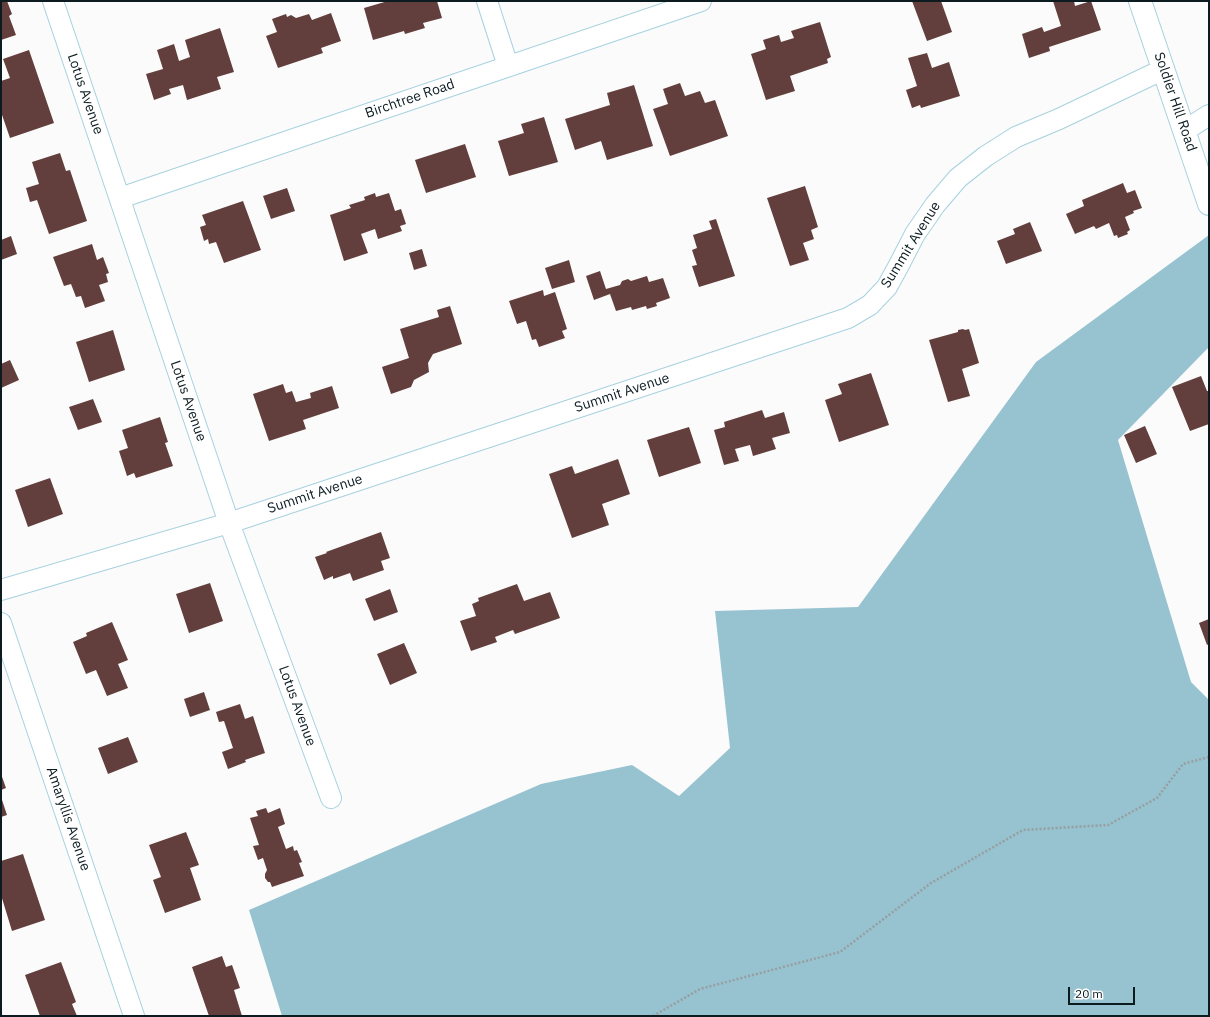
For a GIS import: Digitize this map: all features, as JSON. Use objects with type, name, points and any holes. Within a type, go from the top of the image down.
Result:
[{"type":"street","name":"Lotus Avenue","points":[[54,1],[228,523],[331,798]]},
{"type":"street","points":[[488,1],[508,66]]},
{"type":"street","name":"Birchtree Road","points":[[120,198],[701,1]]},
{"type":"street","name":"Soldier Hill Road","points":[[1140,1],[1209,204]]},
{"type":"street","name":"Summit Avenue","points":[[1,590],[228,523],[848,318],[870,304],[887,287],[915,234],[935,205],[958,178],[986,156],[1016,137],[1059,119],[1164,69]]},
{"type":"street","points":[[1184,131],[1209,115]]},
{"type":"street","name":"Amaryllis Avenue","points":[[1,623],[134,1016]]},
{"type":"path","points":[[652,1016],[700,989],[840,952],[931,883],[1023,830],[1108,825],[1157,798],[1183,764],[1209,757]]},
{"type":"shaded area","points":[[1209,235],[1209,347],[1118,440],[1191,682],[1209,700],[1209,1016],[282,1016],[249,910],[541,784],[632,765],[679,796],[730,748],[715,611],[858,607],[1036,362]]},
{"type":"building","points":[[1,1],[7,1],[12,14],[9,16],[16,35],[1,40]]},
{"type":"building","points":[[388,1],[437,1],[442,18],[423,23],[425,28],[405,34],[404,31],[373,40],[364,8]]},
{"type":"building","points":[[912,1],[941,1],[952,32],[927,41]]},
{"type":"building","points":[[1053,1],[1074,1],[1075,6],[1091,1],[1101,30],[1049,47],[1050,51],[1029,58],[1022,34],[1042,27],[1044,32],[1061,26]]},
{"type":"building","points":[[331,13],[341,41],[321,48],[323,53],[278,68],[266,36],[277,32],[272,19],[286,14],[287,17],[291,15],[296,18],[309,14],[312,20]]},
{"type":"building","points":[[820,22],[831,57],[827,59],[828,63],[790,76],[795,91],[766,100],[751,54],[766,49],[763,40],[779,35],[781,42],[794,38],[791,31]]},
{"type":"building","points":[[220,28],[234,72],[217,77],[221,89],[187,100],[183,85],[169,89],[171,94],[154,100],[146,74],[163,69],[157,50],[174,44],[179,61],[190,57],[185,40]]},
{"type":"building","points":[[29,50],[54,123],[10,138],[1,112],[1,81],[10,78],[3,59]]},
{"type":"building","points":[[927,53],[932,68],[949,62],[960,96],[921,108],[920,105],[912,108],[906,90],[917,86],[908,58]]},
{"type":"building","points":[[680,83],[685,96],[700,91],[705,103],[715,100],[728,136],[670,156],[653,109],[668,104],[663,89]]},
{"type":"building","points":[[634,85],[653,146],[607,160],[601,141],[575,150],[565,119],[610,105],[607,93]]},
{"type":"building","points":[[544,117],[558,162],[509,176],[498,141],[524,133],[521,124]]},
{"type":"building","points":[[465,144],[476,177],[426,193],[415,160]]},
{"type":"building","points":[[60,153],[66,171],[70,170],[87,221],[49,234],[37,200],[30,202],[26,188],[39,184],[32,162]]},
{"type":"building","points":[[1123,183],[1127,193],[1135,190],[1142,208],[1133,211],[1134,213],[1125,217],[1130,230],[1127,232],[1128,234],[1118,238],[1117,235],[1114,236],[1109,223],[1096,229],[1094,226],[1075,234],[1066,214],[1084,206],[1082,200]]},
{"type":"building","points":[[805,186],[818,227],[811,230],[814,239],[803,243],[809,260],[790,266],[767,198]]},
{"type":"building","points":[[287,188],[295,211],[271,219],[263,196]]},
{"type":"building","points":[[375,193],[376,197],[389,193],[395,211],[401,209],[406,224],[400,226],[402,231],[378,239],[375,229],[361,234],[368,253],[344,261],[330,215],[351,208],[349,205],[365,200],[364,197]]},
{"type":"building","points":[[243,201],[261,250],[224,263],[216,242],[209,244],[208,239],[204,241],[200,227],[206,225],[202,215]]},
{"type":"building","points":[[716,219],[735,276],[699,287],[692,266],[697,265],[692,250],[697,248],[693,235],[712,229],[709,221]]},
{"type":"building","points":[[1030,222],[1042,251],[1006,264],[997,241],[1015,234],[1013,229]]},
{"type":"building","points":[[11,236],[17,254],[1,260],[1,240]]},
{"type":"building","points":[[92,244],[97,260],[103,257],[109,273],[106,274],[108,282],[99,285],[105,301],[85,308],[81,296],[76,297],[71,284],[64,286],[53,257]]},
{"type":"building","points":[[422,249],[427,266],[414,270],[409,253]]},
{"type":"building","points":[[569,260],[575,282],[552,289],[545,268]]},
{"type":"building","points":[[600,271],[606,289],[620,285],[622,281],[628,279],[631,281],[647,276],[649,282],[663,278],[670,298],[656,303],[657,306],[647,309],[646,306],[632,310],[631,307],[616,311],[610,294],[594,300],[586,276]]},
{"type":"building","points":[[543,290],[544,296],[555,292],[567,329],[562,331],[565,338],[539,347],[536,339],[532,340],[526,321],[517,324],[509,301]]},
{"type":"building","points":[[450,306],[462,344],[433,354],[428,363],[429,372],[414,380],[411,387],[391,394],[382,367],[409,358],[400,329],[439,317],[437,310]]},
{"type":"building","points":[[969,329],[979,363],[962,369],[970,396],[948,402],[929,340],[958,332],[958,330]]},
{"type":"building","points":[[113,330],[125,370],[89,382],[76,342]]},
{"type":"building","points":[[10,360],[19,380],[1,388],[1,364]]},
{"type":"building","points":[[871,373],[889,425],[839,442],[825,400],[842,394],[838,384]]},
{"type":"building","points":[[1201,376],[1207,391],[1209,391],[1209,424],[1190,431],[1172,387]]},
{"type":"building","points":[[283,384],[286,393],[292,391],[296,402],[311,398],[310,393],[332,386],[339,408],[303,420],[306,429],[269,441],[253,394]]},
{"type":"building","points":[[93,399],[102,422],[78,430],[69,407]]},
{"type":"building","points":[[762,410],[765,418],[784,412],[790,433],[772,438],[776,449],[753,456],[750,445],[735,449],[739,461],[724,465],[714,430],[725,427],[724,422]]},
{"type":"building","points":[[160,417],[168,442],[165,443],[173,466],[136,478],[134,473],[127,476],[119,451],[128,448],[122,430]]},
{"type":"building","points":[[1145,426],[1157,454],[1136,463],[1124,435]]},
{"type":"building","points":[[689,427],[701,463],[659,477],[647,440]]},
{"type":"building","points":[[618,459],[630,494],[602,504],[609,525],[572,538],[549,474],[572,466],[575,474]]},
{"type":"building","points":[[50,478],[63,514],[28,527],[15,490]]},
{"type":"building","points":[[381,532],[390,558],[381,561],[384,570],[353,581],[350,573],[333,579],[333,576],[324,580],[315,557]]},
{"type":"building","points":[[210,583],[223,621],[189,633],[176,594]]},
{"type":"building","points":[[517,584],[524,601],[550,592],[560,618],[515,634],[513,630],[495,637],[497,642],[471,651],[460,621],[476,616],[472,604],[479,601],[478,598]]},
{"type":"building","points":[[390,589],[398,612],[374,621],[365,599]]},
{"type":"building","points":[[1209,619],[1209,644],[1207,645],[1199,623]]},
{"type":"building","points":[[112,622],[128,660],[118,664],[128,688],[107,696],[96,670],[86,674],[73,642],[87,636],[86,633]]},
{"type":"building","points":[[404,643],[417,673],[390,685],[377,654]]},
{"type":"building","points":[[204,692],[210,710],[190,717],[184,699]]},
{"type":"building","points":[[240,704],[245,719],[253,716],[265,753],[245,760],[246,762],[228,769],[222,752],[233,748],[224,721],[219,722],[216,712]]},
{"type":"building","points":[[128,737],[138,762],[108,774],[98,748]]},
{"type":"building","points":[[1,774],[6,788],[1,790]]},
{"type":"building","points":[[1,797],[7,815],[1,817]]},
{"type":"building","points":[[266,808],[268,813],[280,808],[285,824],[278,827],[286,849],[293,846],[294,851],[297,850],[302,862],[299,863],[304,876],[272,887],[270,882],[268,882],[265,878],[267,870],[263,858],[258,860],[253,846],[259,845],[250,818],[258,816],[256,811]]},
{"type":"building","points":[[186,832],[199,865],[190,868],[201,900],[165,913],[153,880],[161,877],[149,845]]},
{"type":"building","points":[[23,854],[45,920],[12,931],[1,895],[1,861]]},
{"type":"building","points":[[222,956],[226,967],[232,965],[240,988],[234,990],[242,1016],[209,1016],[192,967]]},
{"type":"building","points":[[61,962],[76,1002],[72,1004],[77,1016],[40,1016],[25,975]]}]
